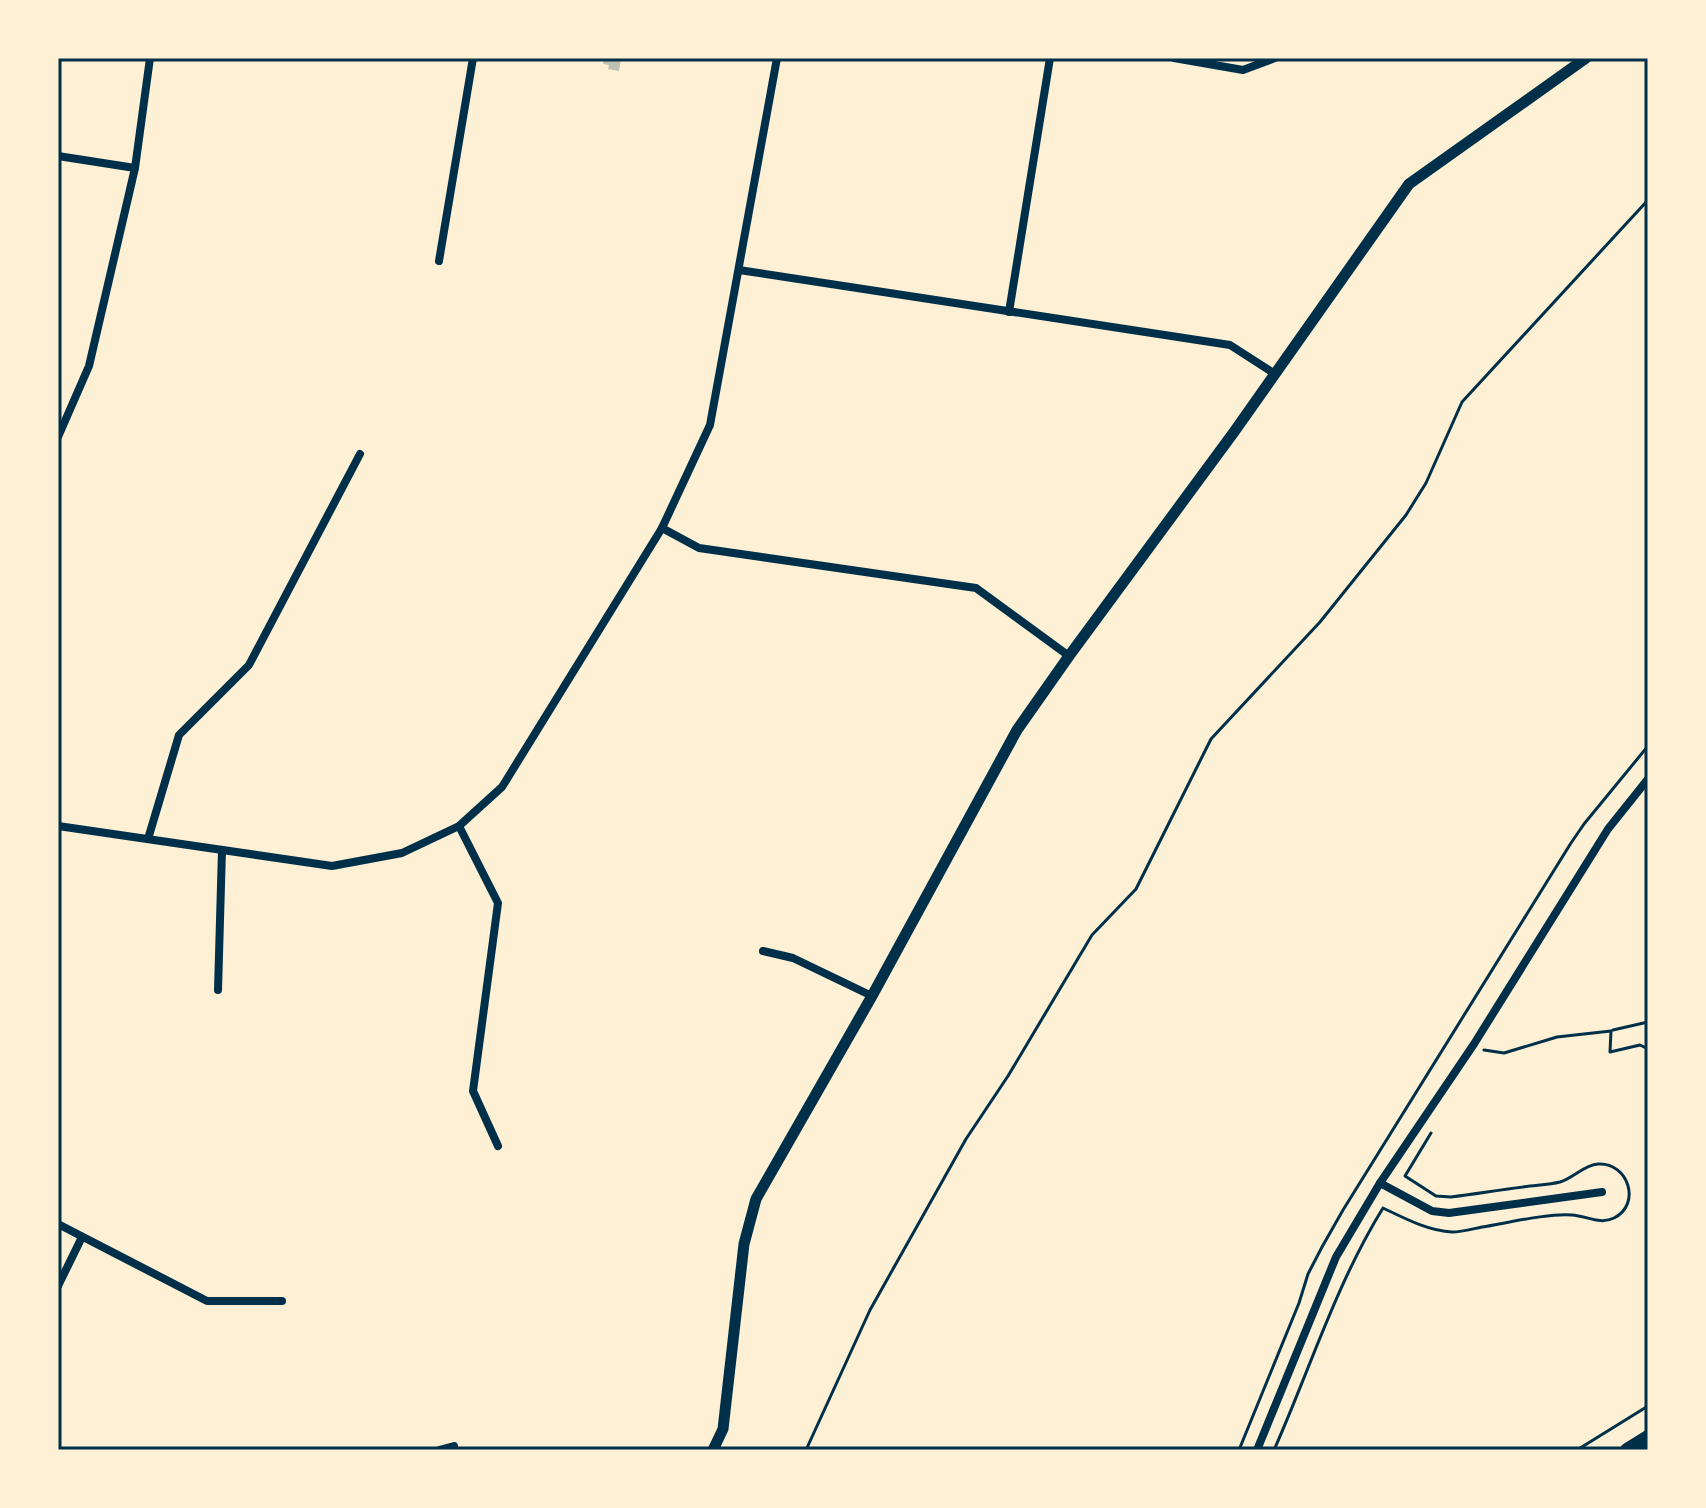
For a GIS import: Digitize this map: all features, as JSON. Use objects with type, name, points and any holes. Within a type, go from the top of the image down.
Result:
[{"type":"main road","points":[[1627,1450],[1648,1437]]},
{"type":"street","points":[[58,437],[89,366],[135,168],[150,58]]},
{"type":"street","points":[[439,261],[473,58]]},
{"type":"street","points":[[58,826],[332,866],[402,853],[459,826],[502,787],[662,528],[710,425],[777,58]]},
{"type":"street","points":[[1009,312],[1050,58]]},
{"type":"street","points":[[1174,58],[1243,70],[1275,58]]},
{"type":"street","points":[[713,1450],[723,1429],[744,1244],[756,1199],[872,996],[1017,730],[1409,184],[1586,58]]},
{"type":"street","points":[[58,156],[135,168]]},
{"type":"street","points":[[739,270],[1230,345],[1275,374]]},
{"type":"street","points":[[148,839],[179,735],[249,665],[360,454]]},
{"type":"street","points":[[662,528],[699,548],[976,588],[1069,656]]},
{"type":"street","points":[[1257,1450],[1336,1257],[1380,1183],[1474,1044],[1608,829],[1648,779]]},
{"type":"street","points":[[459,826],[498,903],[473,1091],[498,1146]]},
{"type":"street","points":[[218,990],[222,850]]},
{"type":"street","points":[[763,951],[793,958],[872,996]]},
{"type":"street","points":[[1380,1183],[1432,1211],[1449,1213],[1602,1192]]},
{"type":"street","points":[[58,1224],[207,1301],[282,1301]]},
{"type":"street","points":[[58,1286],[82,1237]]},
{"type":"street","points":[[439,1450],[454,1446]]},
{"type":"path","points":[[806,1450],[870,1310],[966,1139],[1008,1076],[1092,935],[1136,889],[1211,739],[1320,622],[1406,515],[1426,483],[1462,402],[1648,200]]},
{"type":"path","points":[[1239,1450],[1308,1274],[1343,1210],[1571,843],[1648,746]]},
{"type":"path","points":[[1474,1044],[1490,1052],[1504,1053],[1557,1037],[1611,1031],[1648,1022]]},
{"type":"path","points":[[1611,1031],[1610,1052],[1640,1045],[1648,1049]]},
{"type":"path","points":[[1274,1450],[1349,1269],[1383,1208],[1435,1229],[1454,1232],[1572,1215],[1598,1221],[1613,1219],[1629,1201],[1627,1180],[1621,1171],[1602,1163],[1561,1181],[1451,1197],[1436,1196],[1405,1176],[1436,1125]]},
{"type":"path","points":[[1577,1450],[1648,1406]]},
{"type":"building","points":[[604,58],[621,58],[619,71],[608,69],[609,65],[603,64]]}]
